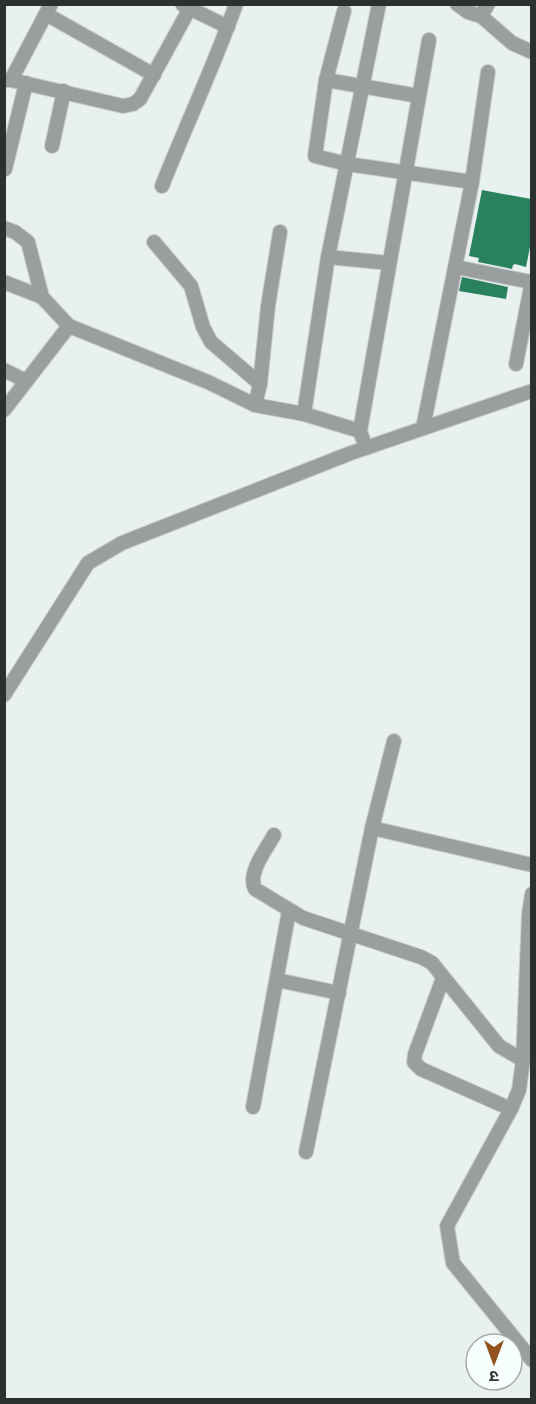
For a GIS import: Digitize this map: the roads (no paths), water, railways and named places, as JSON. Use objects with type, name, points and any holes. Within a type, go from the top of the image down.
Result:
[{"type":"street","points":[[162,186],[195,104],[216,60],[236,4]]},
{"type":"street","points":[[304,414],[328,256],[379,4]]},
{"type":"street","points":[[457,4],[468,12],[485,10],[512,43],[531,52]]},
{"type":"street","points":[[154,75],[49,9],[8,80],[123,106],[133,104],[140,99],[154,75],[185,6],[228,27]]},
{"type":"street","points":[[344,11],[326,80],[315,156],[347,164],[472,182]]},
{"type":"street","points":[[366,448],[360,431],[429,40]]},
{"type":"street","points":[[423,428],[472,182],[488,72]]},
{"type":"street","points":[[326,80],[419,96]]},
{"type":"street","points":[[5,169],[26,83]]},
{"type":"street","points":[[52,146],[64,91]]},
{"type":"street","points":[[4,228],[15,232],[27,242],[42,297]]},
{"type":"street","points":[[255,405],[260,384],[268,306],[280,232]]},
{"type":"street","points":[[154,242],[191,286],[201,321],[211,342],[260,384]]},
{"type":"street","points":[[328,256],[388,262]]},
{"type":"street","points":[[456,267],[531,281],[516,364]]},
{"type":"street","points":[[4,282],[42,297],[69,326],[207,382],[255,405],[304,414],[360,431]]},
{"type":"street","points":[[4,410],[69,326]]},
{"type":"street","points":[[4,370],[26,381]]},
{"type":"street","points":[[4,695],[88,563],[122,543],[366,448],[531,391]]},
{"type":"street","points":[[306,1152],[372,828],[394,741]]},
{"type":"street","points":[[372,828],[531,865]]},
{"type":"street","points":[[274,836],[254,874],[252,882],[255,889],[289,911],[351,935],[421,957],[432,963],[499,1046],[523,1060]]},
{"type":"street","points":[[531,894],[523,1060],[519,1090],[511,1109],[447,1226],[453,1263],[531,1360]]},
{"type":"street","points":[[253,1107],[289,911]]},
{"type":"street","points":[[443,978],[414,1062],[421,1069],[511,1109]]},
{"type":"street","points":[[277,980],[339,993]]}]
